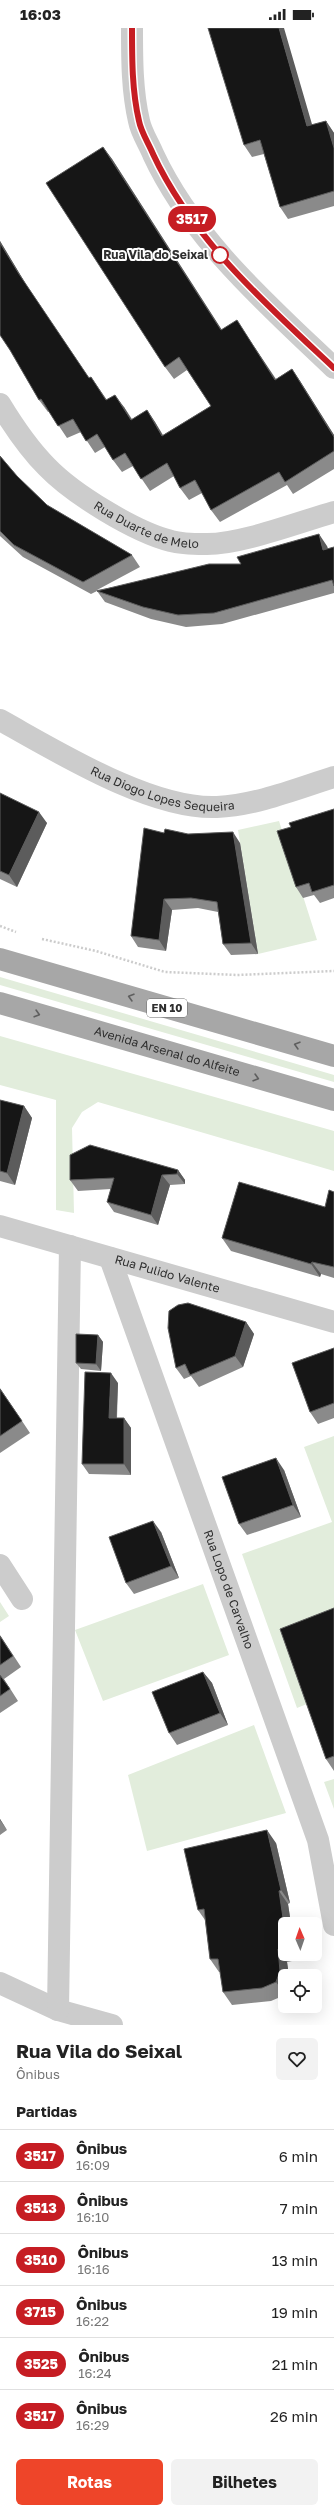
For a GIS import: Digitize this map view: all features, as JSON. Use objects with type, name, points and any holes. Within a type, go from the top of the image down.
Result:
[{"type":"main road","name":"EN 10","points":[[0,959],[334,1056]]},
{"type":"main road","name":"Avenida Arsenal do Alfeite","points":[[0,1003],[334,1100]]},
{"type":"street","points":[[132,28],[132,69],[139,122],[163,175],[198,227],[222,257],[271,308],[334,368]]},
{"type":"street","name":"Rua Duarte de Melo","points":[[0,404],[19,435],[48,468],[80,495],[138,528],[172,541],[206,544],[231,541],[334,512]]},
{"type":"street","name":"Rua Diogo Lopes Sequeira","points":[[0,720],[67,758],[161,800],[185,805],[217,807],[260,800],[334,777]]},
{"type":"street","name":"Rua Pulido Valente","points":[[0,1226],[334,1322]]},
{"type":"street","points":[[58,2010],[70,1246]]},
{"type":"street","name":"Rua Lopo de Carvalho","points":[[110,1258],[318,1840],[334,1925]]},
{"type":"street","points":[[0,1564],[22,1599]]},
{"type":"street","points":[[0,1983],[58,2010],[112,2025]]},
{"type":"path","points":[[0,926],[20,933]]},
{"type":"path","points":[[34,937],[96,952],[165,972],[237,975],[334,971]]},
{"type":"green space","points":[[279,821],[317,940],[258,954],[238,830]]},
{"type":"green space","points":[[0,977],[334,1075],[334,1082],[0,985]]},
{"type":"green space","points":[[0,1036],[334,1131],[334,1171],[98,1102],[82,1112],[72,1128],[74,1213],[56,1210],[56,1100],[0,1085]]},
{"type":"green space","points":[[334,1436],[334,1693],[297,1708],[242,1554],[332,1522],[304,1447]]},
{"type":"green space","points":[[203,1584],[229,1655],[103,1701],[75,1630]]},
{"type":"green space","points":[[0,1602],[9,1616],[0,1622]]},
{"type":"green space","points":[[254,1725],[286,1813],[147,1851],[128,1775]]},
{"type":"green space","points":[[334,1779],[334,1809],[324,1782]]},
{"type":"building","points":[[208,28],[279,28],[307,126],[326,121],[334,148],[334,191],[280,207],[260,140],[244,145]]},
{"type":"building","points":[[103,147],[221,330],[237,320],[275,380],[292,369],[334,437],[334,451],[285,482],[279,472],[211,510],[195,480],[180,488],[167,463],[141,479],[125,453],[113,460],[97,434],[86,441],[73,419],[58,426],[41,399],[39,400],[0,335],[0,243],[89,378],[91,377],[106,400],[115,395],[131,420],[147,410],[162,436],[211,406],[179,357],[165,367],[46,183]]},
{"type":"building","points":[[0,456],[17,476],[47,505],[132,555],[83,582],[14,545],[0,531]]},
{"type":"building","points":[[319,534],[323,550],[334,547],[334,586],[332,580],[214,613],[178,615],[143,607],[97,591],[209,564],[241,564],[237,557]]},
{"type":"building","points":[[0,793],[39,812],[9,875],[0,871]]},
{"type":"building","points":[[334,809],[334,885],[312,892],[309,883],[296,887],[277,831],[291,827],[289,823]]},
{"type":"building","points":[[144,828],[164,833],[165,829],[188,834],[233,832],[251,943],[223,944],[217,902],[191,898],[164,899],[159,940],[131,936]]},
{"type":"building","points":[[0,1100],[24,1106],[7,1173],[0,1171]]},
{"type":"building","points":[[90,1145],[178,1170],[177,1174],[162,1175],[151,1215],[107,1202],[114,1178],[70,1180],[70,1155]]},
{"type":"building","points":[[239,1182],[325,1207],[329,1190],[334,1192],[334,1267],[312,1262],[311,1264],[222,1238]]},
{"type":"building","points":[[188,1303],[246,1322],[235,1356],[190,1375],[185,1364],[176,1368],[168,1328],[169,1311],[178,1305]]},
{"type":"building","points":[[76,1334],[98,1335],[96,1364],[76,1363]]},
{"type":"building","points":[[334,1348],[334,1403],[310,1412],[292,1363]]},
{"type":"building","points":[[85,1372],[111,1373],[109,1418],[124,1418],[124,1464],[82,1464]]},
{"type":"building","points":[[0,1389],[22,1421],[0,1436]]},
{"type":"building","points":[[276,1458],[293,1505],[239,1524],[222,1477]]},
{"type":"building","points":[[153,1521],[171,1566],[126,1583],[109,1537]]},
{"type":"building","points":[[334,1608],[334,1756],[326,1759],[280,1629]]},
{"type":"building","points":[[0,1636],[13,1656],[0,1665]]},
{"type":"building","points":[[203,1672],[220,1713],[169,1733],[152,1692]]},
{"type":"building","points":[[0,1675],[10,1689],[0,1696]]},
{"type":"building","points":[[267,1830],[281,1890],[279,1891],[283,1917],[278,1917],[278,1961],[280,1969],[278,1969],[276,1982],[262,1988],[223,1992],[218,1959],[210,1959],[204,1909],[198,1910],[184,1849]]},
{"type":"bus line","name":"3517","points":[[132,28],[132,69],[139,122],[163,175],[198,227],[222,257],[271,308],[334,368]]},
{"type":"place","name":"Rua Vila do Seixal","points":[[220,255]]}]
